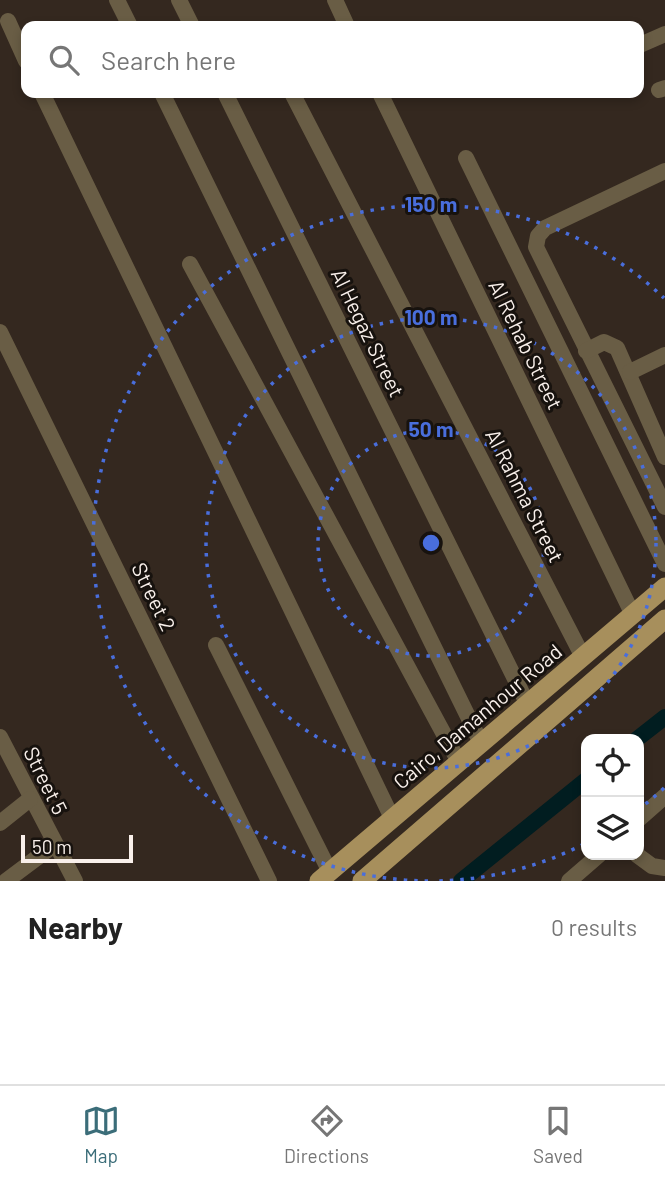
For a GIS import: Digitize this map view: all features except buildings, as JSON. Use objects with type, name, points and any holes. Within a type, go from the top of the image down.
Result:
[{"type":"main road","name":"Cairo, Damanhour Road","points":[[325,876],[480,741],[527,705],[665,587]]},
{"type":"main road","points":[[362,881],[665,619]]},
{"type":"street","points":[[117,0],[128,21]]},
{"type":"street","points":[[179,0],[190,21]]},
{"type":"street","points":[[335,0],[345,21]]},
{"type":"street","points":[[8,21],[21,50]]},
{"type":"street","points":[[644,43],[665,34]]},
{"type":"street","points":[[43,98],[393,818]]},
{"type":"street","points":[[164,98],[480,741]]},
{"type":"street","name":"Al Hegaz Street","points":[[227,98],[527,705]]},
{"type":"street","name":"Al Rahma Street","points":[[295,98],[583,657]]},
{"type":"street","name":"Al Rehab Street","points":[[382,98],[633,615]]},
{"type":"street","points":[[466,158],[665,564]]},
{"type":"street","points":[[665,171],[545,228],[538,236],[537,252],[665,507]]},
{"type":"street","points":[[190,264],[459,762]]},
{"type":"street","name":"Street 2","points":[[0,332],[269,881]]},
{"type":"street","points":[[586,351],[604,342],[614,344],[629,371],[665,457]]},
{"type":"street","points":[[602,381],[665,355]]},
{"type":"street","points":[[216,645],[325,876]]},
{"type":"street","name":"Street 5","points":[[0,737],[75,881]]},
{"type":"street","points":[[644,815],[665,796]]},
{"type":"street","points":[[0,823],[30,799]]},
{"type":"street","points":[[6,881],[28,874],[54,845]]},
{"type":"street","points":[[569,881],[593,860]]},
{"type":"street","points":[[644,860],[652,866],[665,868]]},
{"type":"waterway","points":[[643,734],[665,717]]},
{"type":"waterway","points":[[461,881],[581,784]]}]
